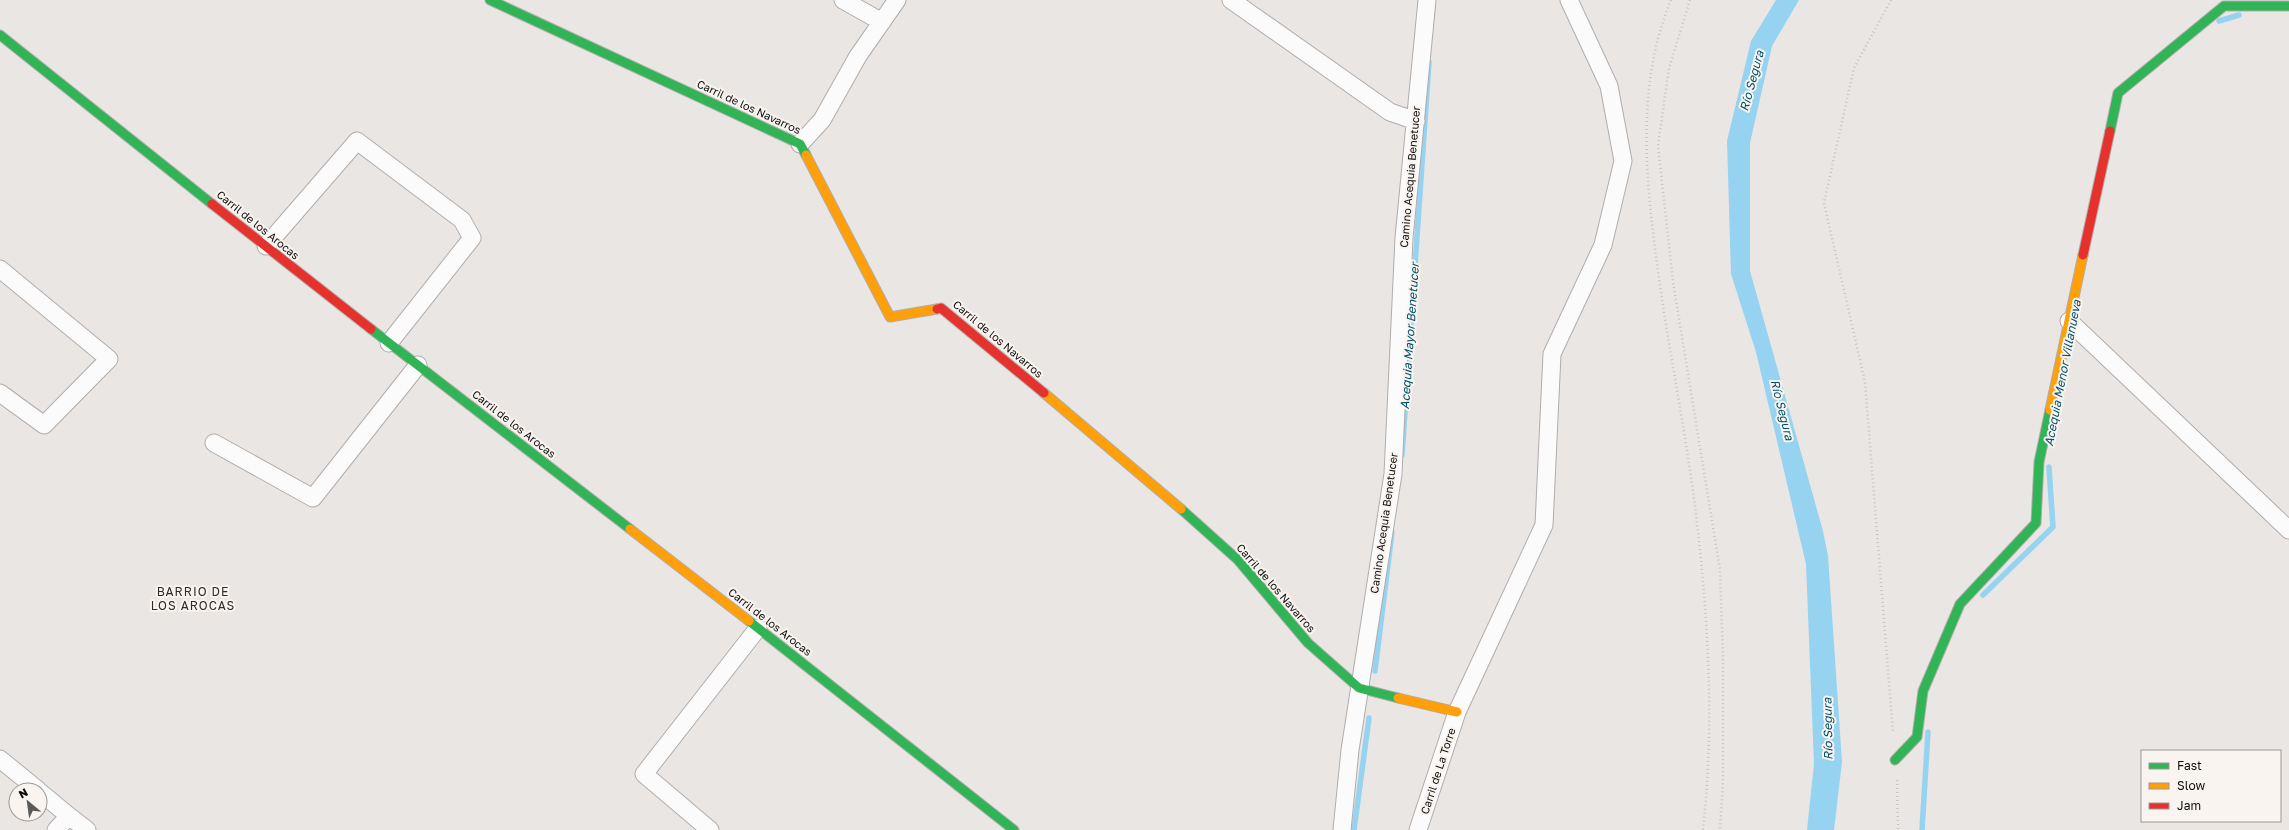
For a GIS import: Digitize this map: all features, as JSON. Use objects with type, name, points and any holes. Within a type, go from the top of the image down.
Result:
[{"type":"street","name":"Carril de los Navarros","points":[[490,0],[800,144],[890,317],[941,308],[1148,479],[1238,560],[1308,643],[1359,688],[1457,712]]},
{"type":"street","points":[[843,0],[882,22]]},
{"type":"street","points":[[800,144],[822,120],[858,56],[897,0]]},
{"type":"street","points":[[1231,0],[1390,112],[1416,121]]},
{"type":"street","name":"Camino Acequia Benetucer","points":[[1342,830],[1359,688],[1393,474],[1404,238],[1427,0]]},
{"type":"street","name":"Carril de La Torre","points":[[1418,830],[1457,712],[1544,525],[1552,354],[1603,245],[1623,161],[1609,86],[1569,0]]},
{"type":"street","points":[[1895,760],[1917,737],[1923,691],[1960,604],[2036,523],[2039,462],[2118,93],[2224,6],[2289,6]]},
{"type":"street","name":"Carril de los Arocas","points":[[0,35],[389,343],[758,628],[1014,830]]},
{"type":"street","points":[[266,246],[357,141],[462,220],[472,238],[389,343]]},
{"type":"street","points":[[0,269],[109,359],[44,425],[0,393]]},
{"type":"street","points":[[2069,321],[2289,530]]},
{"type":"street","points":[[214,443],[313,498],[418,365]]},
{"type":"street","points":[[710,830],[644,774],[758,628]]},
{"type":"street","points":[[0,759],[28,782]]},
{"type":"street","points":[[48,799],[87,830]]},
{"type":"street","points":[[56,830],[69,816]]},
{"type":"path","points":[[1671,0],[1663,20],[1650,78],[1645,118],[1650,212],[1664,318],[1698,531],[1708,673],[1705,806],[1702,830]]},
{"type":"path","points":[[1690,0],[1669,68],[1658,146],[1664,213],[1673,282],[1720,570],[1723,744],[1720,830]]},
{"type":"path","points":[[1891,0],[1854,68],[1824,203],[1865,382],[1900,818],[1898,830]]},
{"type":"water","name":"Río Segura","points":[[1776,0],[1799,0],[1772,46],[1750,143],[1750,271],[1823,531],[1828,556],[1842,762],[1834,830],[1807,830],[1814,764],[1806,564],[1756,352],[1731,274],[1727,141],[1751,41]]},
{"type":"waterway","name":"Acequia Menor Villanueva","points":[[2219,21],[2239,15]]},
{"type":"waterway","name":"Acequia Mayor Benetucer","points":[[1402,455],[1429,62]]},
{"type":"waterway","name":"Acequia Menor Villanueva","points":[[1983,595],[2053,527],[2049,467]]},
{"type":"waterway","name":"Acequia Mayor Benetucer","points":[[1375,671],[1392,532]]},
{"type":"waterway","name":"Acequia Mayor Benetucer","points":[[1354,830],[1369,718]]},
{"type":"waterway","name":"Acequia Menor Villanueva","points":[[1922,830],[1928,732]]},
{"type":"traffic: fast","points":[[490,0],[800,144],[806,155]]},
{"type":"traffic: fast","points":[[2110,131],[2118,93],[2224,6],[2289,6]]},
{"type":"traffic: fast","points":[[0,35],[212,204]]},
{"type":"traffic: fast","points":[[371,329],[630,529]]},
{"type":"traffic: fast","points":[[1895,760],[1917,737],[1923,691],[1960,604],[2036,523],[2039,462],[2050,410]]},
{"type":"traffic: fast","points":[[1181,509],[1238,560],[1308,643],[1359,688],[1398,698]]},
{"type":"traffic: fast","points":[[749,621],[1014,830]]},
{"type":"traffic: slow","points":[[806,155],[890,317],[937,309]]},
{"type":"traffic: slow","points":[[2050,410],[2083,255]]},
{"type":"traffic: slow","points":[[1044,393],[1181,509]]},
{"type":"traffic: slow","points":[[630,529],[749,621]]},
{"type":"traffic: slow","points":[[1398,698],[1457,712]]},
{"type":"traffic: jam","points":[[2083,255],[2110,131]]},
{"type":"traffic: jam","points":[[212,204],[371,329]]},
{"type":"traffic: jam","points":[[937,309],[941,308],[1044,393]]},
{"type":"district","name":"BARRIO DE LOS AROCAS","points":[[193,599]]}]
